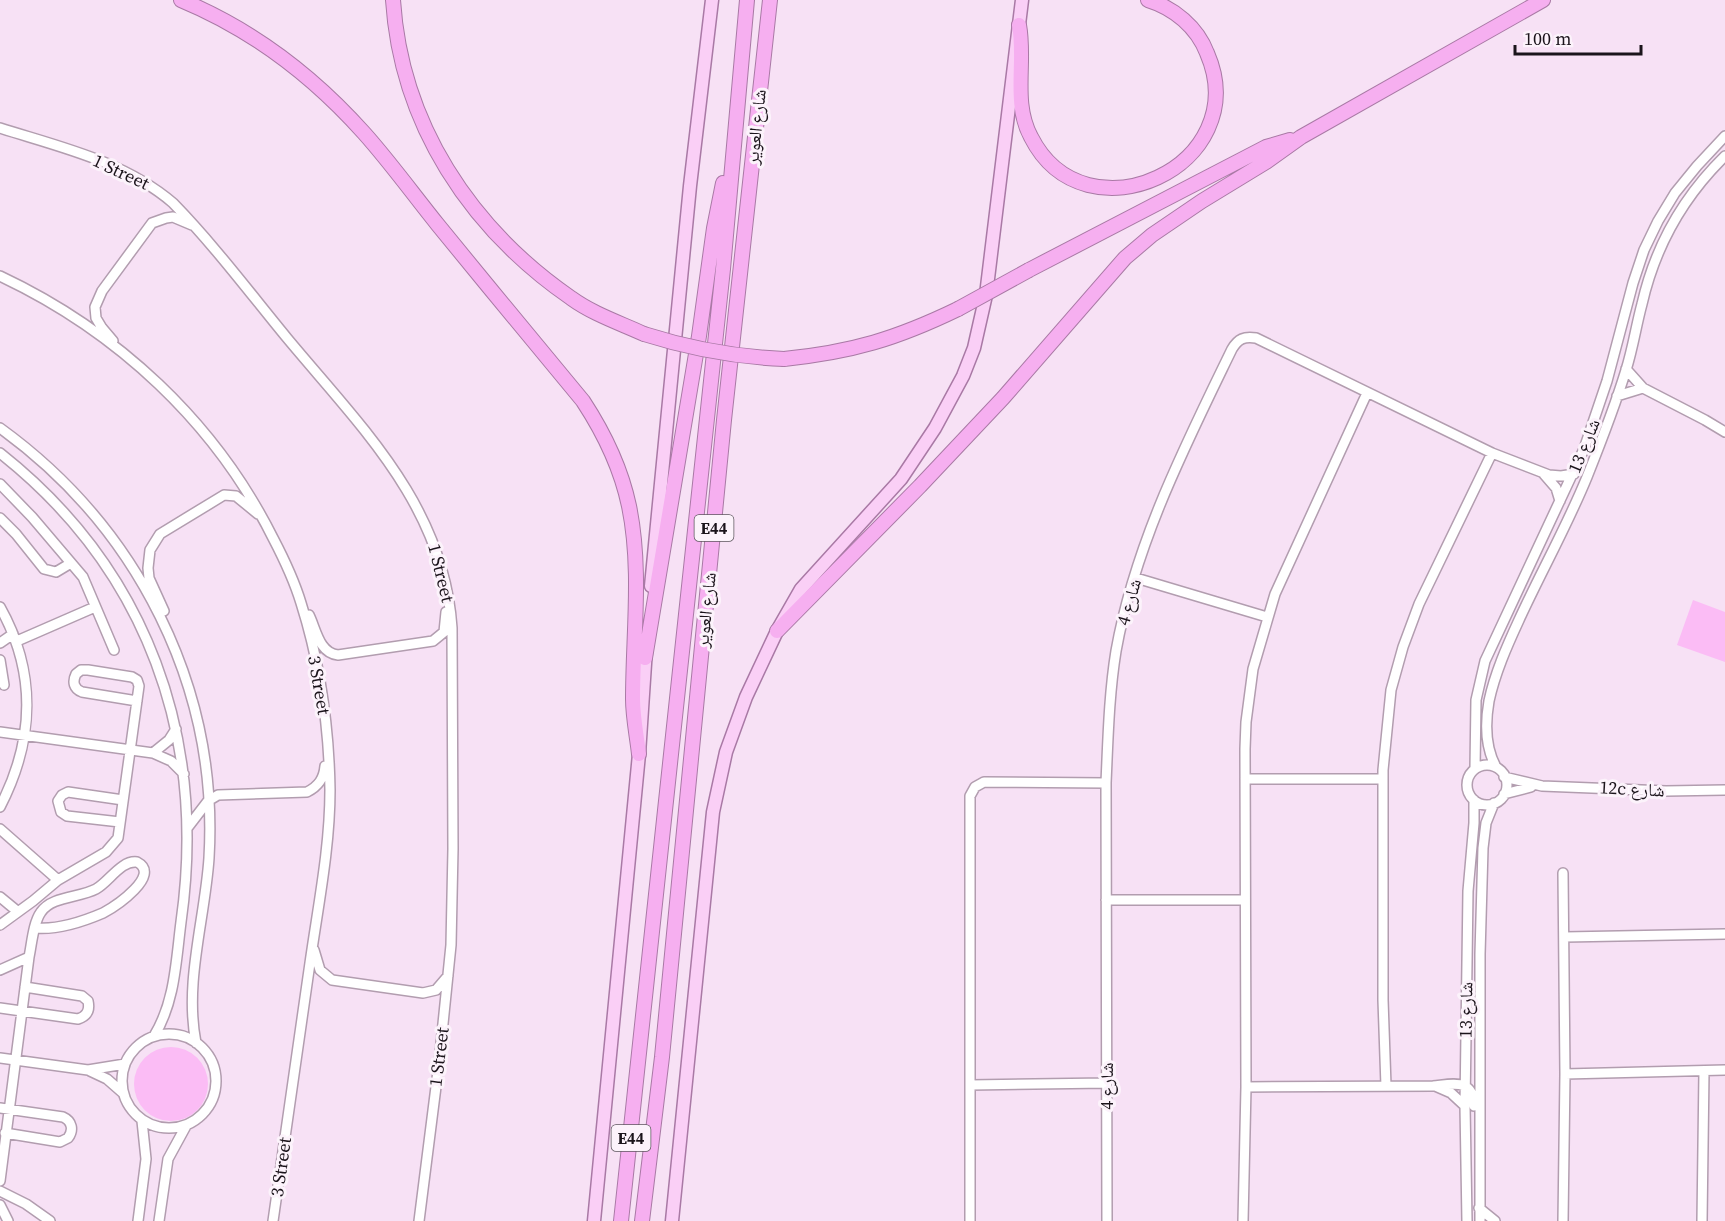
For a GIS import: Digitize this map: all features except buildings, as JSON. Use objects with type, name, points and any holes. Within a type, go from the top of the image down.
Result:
[{"type":"highway","points":[[181,0],[225,21],[266,46],[306,75],[346,113],[575,392],[595,420],[623,482],[632,527],[635,573],[633,702],[639,754]]},
{"type":"highway","points":[[393,0],[400,54],[423,126],[460,191],[514,254],[572,299],[607,318],[672,343],[718,353],[784,359],[830,354],[874,344],[917,329],[1266,147],[1301,136]]},
{"type":"highway","name":"شارع العوير","points":[[621,1221],[722,281],[747,0]]},
{"type":"highway","name":"شارع العوير","points":[[642,1221],[662,1057],[725,408],[770,0]]},
{"type":"highway","points":[[1018,25],[1022,55],[1020,98],[1022,112],[1038,150],[1058,169],[1082,182],[1108,188],[1140,185],[1169,173],[1193,152],[1209,125],[1216,97],[1214,72],[1198,35],[1178,15],[1148,0]]},
{"type":"highway","points":[[777,631],[920,486],[1003,398],[1125,258],[1152,235],[1266,162],[1301,136],[1543,0]]},
{"type":"highway","points":[[645,658],[699,336],[714,228],[737,111]]},
{"type":"main road","points":[[594,1221],[639,754],[659,495],[690,186],[712,0]]},
{"type":"main road","points":[[672,1221],[713,812],[726,752],[746,696],[777,631],[801,589],[901,479],[940,419],[963,376],[976,338],[986,295],[1022,0]]},
{"type":"street","name":"1 Street","points":[[0,128],[107,163],[135,175],[162,192],[194,226],[394,470],[429,529],[446,587],[452,628],[452,908],[449,974],[419,1221]]},
{"type":"street","name":"شارع 13","points":[[1475,769],[1476,700],[1485,661],[1574,474],[1601,401],[1633,283],[1652,233],[1666,207],[1688,176],[1725,136]]},
{"type":"street","name":"شارع 13","points":[[1496,767],[1488,746],[1487,730],[1489,700],[1496,676],[1520,617],[1586,478],[1626,369],[1649,278],[1668,230],[1697,187],[1725,156]]},
{"type":"street","points":[[125,354],[99,323],[95,307],[99,296],[152,223],[173,217],[194,226]]},
{"type":"street","name":"3 Street","points":[[0,276],[54,306],[125,354],[158,381],[203,430],[235,471],[265,520],[301,602],[321,685],[328,746],[330,791],[327,842],[273,1221]]},
{"type":"street","name":"شارع 4","points":[[1107,1221],[1106,783],[1109,712],[1116,651],[1156,514],[1177,463],[1236,342],[1242,338],[1256,338],[1492,453],[1543,473],[1555,476],[1574,474]]},
{"type":"street","points":[[1626,369],[1643,388],[1725,432]]},
{"type":"street","points":[[1617,396],[1643,388]]},
{"type":"street","points":[[1244,1221],[1245,740],[1253,669],[1267,617],[1288,564],[1367,393]]},
{"type":"street","points":[[0,428],[56,474],[104,528],[152,600],[178,656]]},
{"type":"street","points":[[0,453],[56,504],[86,539],[113,577],[137,620],[150,650],[165,688],[176,729],[184,774],[188,827],[186,891],[172,990],[164,1016],[154,1036]]},
{"type":"street","points":[[1386,1086],[1383,1000],[1383,778],[1388,712],[1396,668],[1419,604],[1492,453]]},
{"type":"street","points":[[1543,473],[1552,483],[1560,501]]},
{"type":"street","points":[[0,484],[32,517],[88,585],[95,608],[114,650]]},
{"type":"street","points":[[196,1043],[192,993],[209,860],[208,801],[198,722],[168,620],[149,578],[148,559],[154,542],[170,527],[224,495],[236,496],[265,520]]},
{"type":"street","points":[[0,518],[44,569],[56,572],[71,563]]},
{"type":"street","points":[[1136,578],[1267,617]]},
{"type":"street","points":[[301,602],[324,649],[330,654],[338,655],[437,639],[445,627],[446,587]]},
{"type":"street","points":[[0,607],[22,659],[26,687],[25,735],[13,779],[0,807]]},
{"type":"street","points":[[0,643],[95,608]]},
{"type":"street","points":[[0,660],[4,685]]},
{"type":"street","points":[[0,925],[58,880],[111,848],[118,838],[129,749],[137,701],[139,686],[135,678],[84,670],[75,677],[75,686],[82,692],[137,701]]},
{"type":"street","points":[[153,753],[169,740],[176,729]]},
{"type":"street","points":[[0,732],[153,753],[171,760],[184,774]]},
{"type":"street","points":[[188,827],[208,801],[218,795],[307,792],[322,778],[328,746]]},
{"type":"street","points":[[1485,765],[1496,767],[1504,777],[1506,785],[1504,794],[1494,803],[1484,804],[1474,800],[1467,787],[1469,777],[1475,769],[1485,765]]},
{"type":"street","name":"12c شارع","points":[[1504,777],[1539,785],[1666,791],[1725,790]]},
{"type":"street","points":[[1245,778],[1383,778]]},
{"type":"street","points":[[970,1221],[970,796],[975,787],[984,782],[1106,783]]},
{"type":"street","name":"12c شارع","points":[[1504,794],[1539,785]]},
{"type":"street","points":[[120,822],[67,816],[58,809],[58,801],[68,792],[123,800]]},
{"type":"street","name":"شارع 13","points":[[1467,1221],[1465,1068],[1468,891],[1474,800]]},
{"type":"street","name":"شارع 13","points":[[1480,1221],[1479,965],[1483,848],[1486,823],[1494,803]]},
{"type":"street","points":[[0,829],[58,880]]},
{"type":"street","points":[[0,1181],[5,1133],[4,1109],[15,1061],[29,957],[35,928],[39,913],[48,905],[93,891],[128,862],[137,862],[144,867],[143,879],[110,909],[62,926],[35,928]]},
{"type":"street","points":[[1563,873],[1565,937],[1563,1221]]},
{"type":"street","points":[[0,897],[17,911]]},
{"type":"street","points":[[1106,900],[1245,900]]},
{"type":"street","points":[[1565,937],[1725,934]]},
{"type":"street","points":[[313,945],[320,970],[332,980],[423,993],[436,990],[449,974]]},
{"type":"street","points":[[0,970],[29,957]]},
{"type":"street","points":[[0,1008],[78,1019],[85,1016],[89,1009],[88,1001],[82,996],[25,987]]},
{"type":"street","points":[[173,1034],[196,1043],[212,1062],[216,1087],[206,1111],[186,1126],[173,1129],[160,1128],[142,1121],[130,1109],[123,1094],[121,1079],[125,1064],[134,1049],[154,1036],[173,1034]]},
{"type":"street","points":[[0,1059],[88,1070],[125,1064]]},
{"type":"street","points":[[1433,1086],[1453,1078],[1465,1068]]},
{"type":"street","points":[[88,1070],[107,1079],[123,1094]]},
{"type":"street","points":[[1565,1074],[1725,1070]]},
{"type":"street","points":[[1702,1221],[1704,1071]]},
{"type":"street","points":[[971,1085],[1107,1083]]},
{"type":"street","points":[[1246,1087],[1433,1086],[1455,1083],[1465,1086],[1473,1096],[1475,1138],[1480,1154]]},
{"type":"street","points":[[1433,1086],[1450,1093],[1465,1106]]},
{"type":"street","points":[[4,1109],[63,1117],[70,1122],[72,1130],[68,1138],[60,1142],[5,1133]]},
{"type":"street","points":[[138,1221],[146,1159],[142,1121]]},
{"type":"street","points":[[159,1221],[168,1159],[186,1126]]},
{"type":"street","points":[[0,1191],[26,1204],[50,1221]]},
{"type":"street","points":[[0,1205],[8,1221]]},
{"type":"street","points":[[1479,1208],[1495,1221]]},
{"type":"shaded area","points":[[1693,600],[1725,612],[1725,662],[1677,645]]},
{"type":"shaded area","points":[[164,1047],[178,1047],[192,1053],[202,1063],[208,1077],[208,1091],[202,1105],[192,1115],[178,1121],[164,1121],[150,1115],[140,1105],[134,1091],[134,1077],[140,1063],[150,1053]]}]
